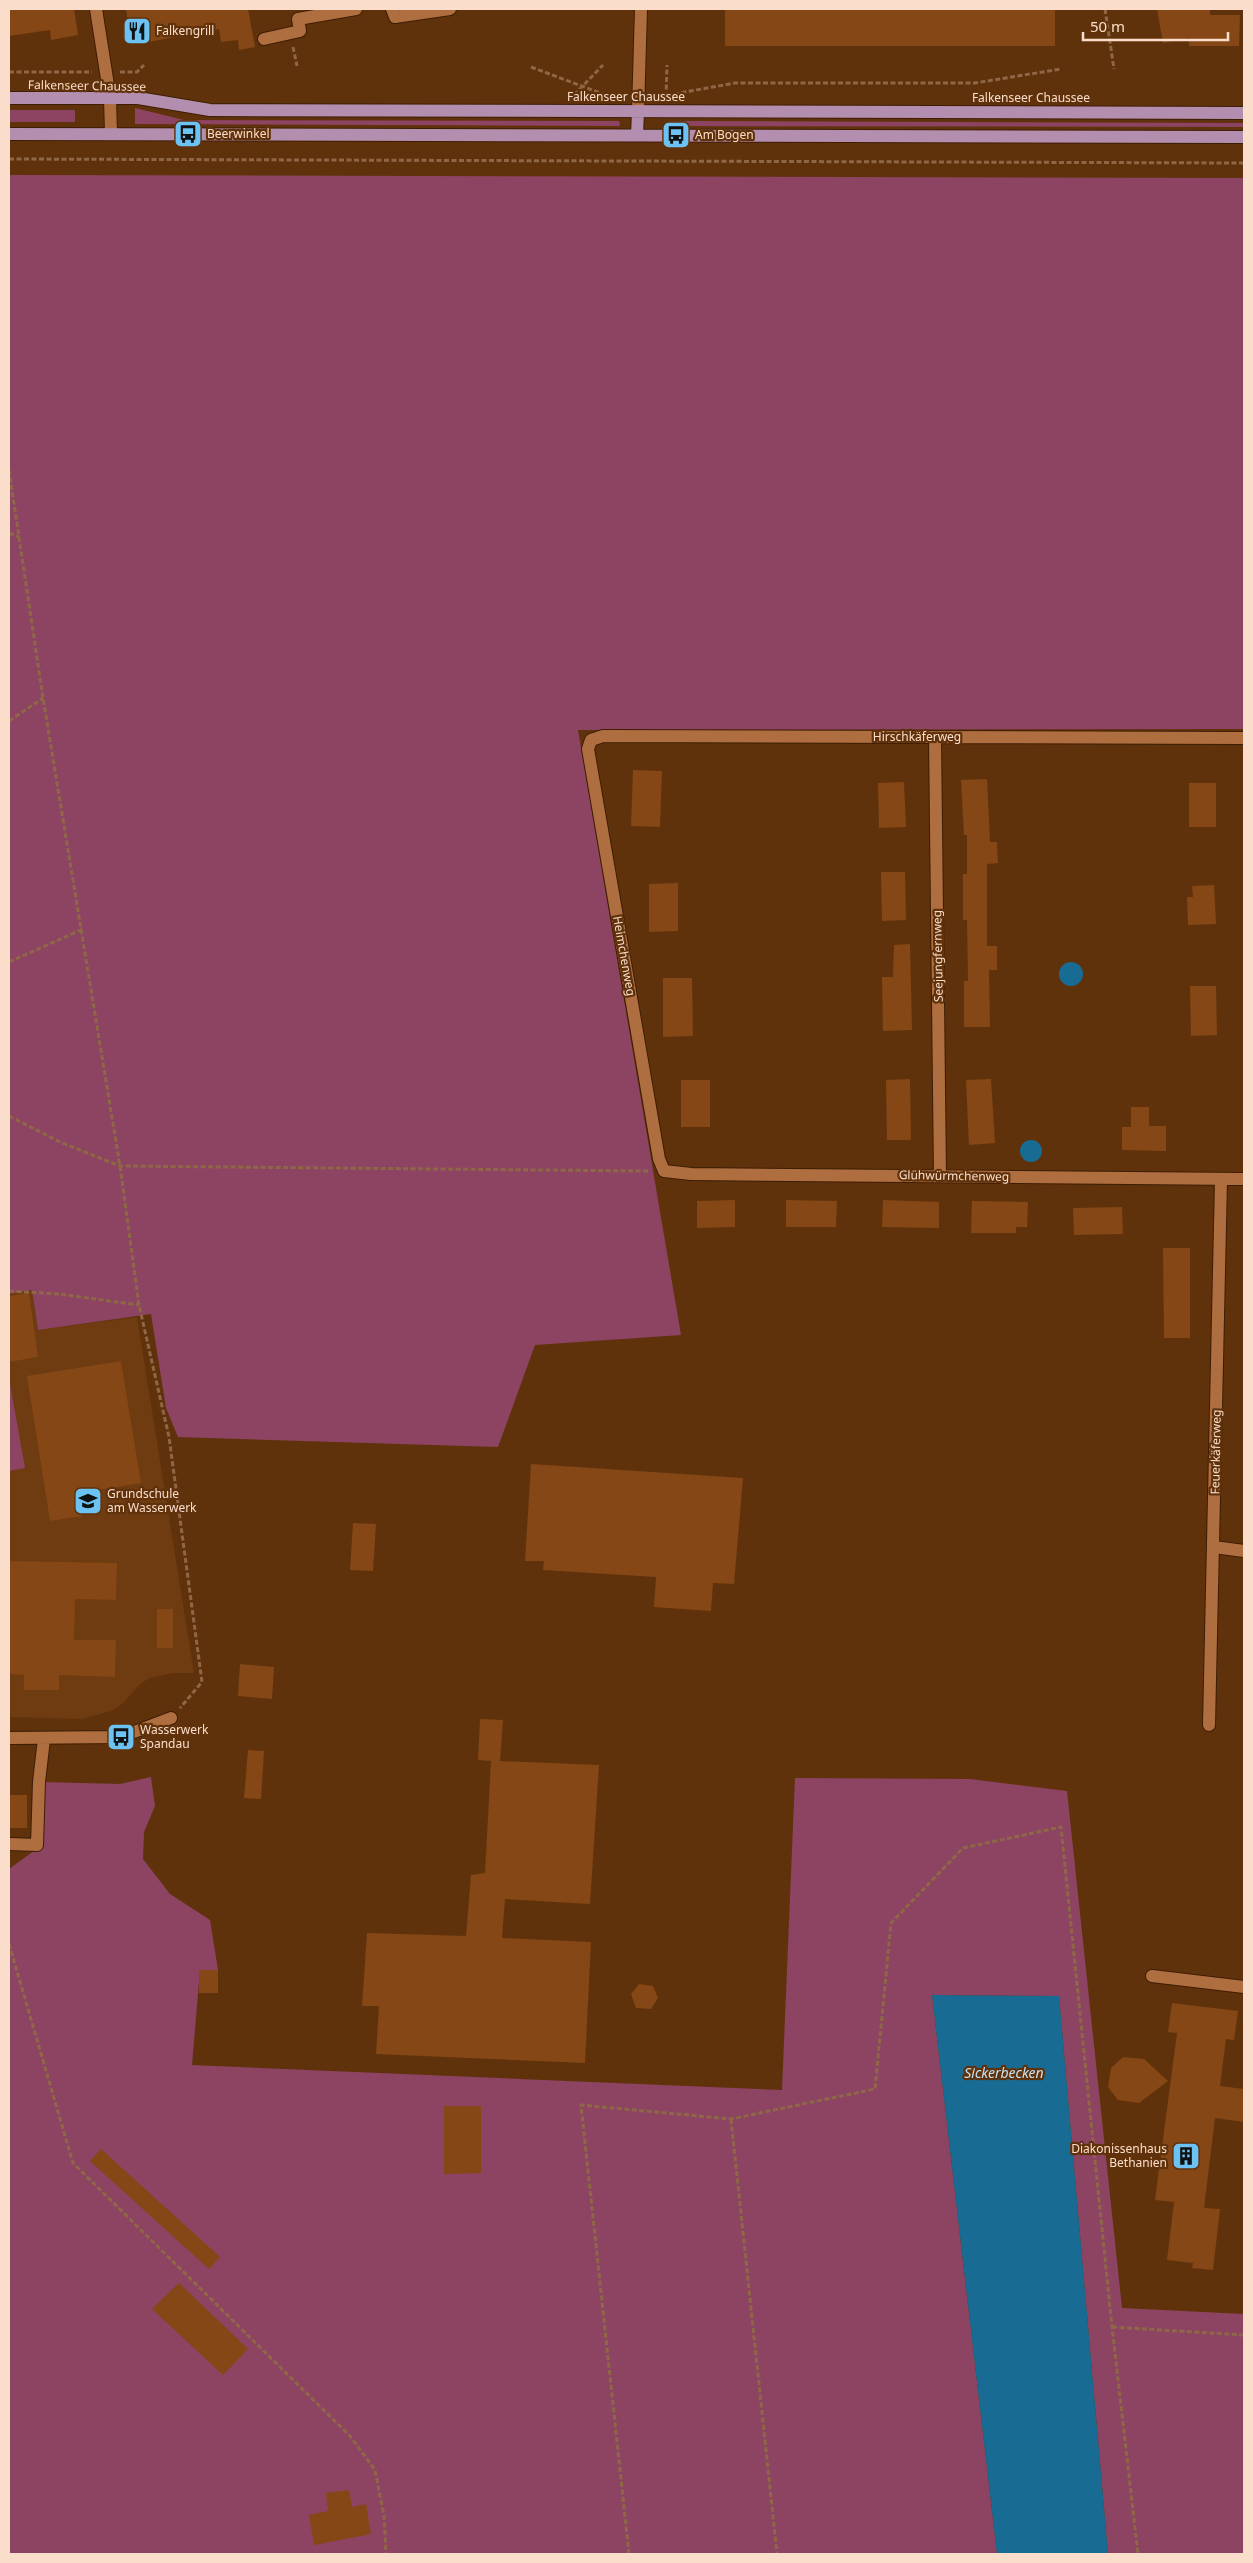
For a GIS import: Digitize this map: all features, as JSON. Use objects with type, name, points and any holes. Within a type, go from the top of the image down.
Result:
[{"type":"main road","name":"Falkenseer Chaussee","points":[[9,98],[138,98],[210,110],[1244,113]]},
{"type":"main road","points":[[637,135],[638,111]]},
{"type":"main road","points":[[9,134],[1244,137]]},
{"type":"street","points":[[96,9],[110,98],[111,134]]},
{"type":"street","points":[[264,39],[300,31],[298,20],[356,9]]},
{"type":"street","points":[[392,9],[395,17],[450,9]]},
{"type":"street","points":[[638,111],[641,9]]},
{"type":"street","name":"Hirschkäferweg","points":[[591,740],[603,736],[1244,738]]},
{"type":"street","name":"Seejungfernweg","points":[[935,737],[940,1176]]},
{"type":"street","name":"Heimchenweg","points":[[591,740],[588,749],[659,1159],[664,1171]]},
{"type":"street","name":"Glühwürmchenweg","points":[[664,1171],[691,1174],[1244,1179]]},
{"type":"street","name":"Feuerkäferweg","points":[[1209,1725],[1221,1180]]},
{"type":"street","points":[[1214,1546],[1244,1551]]},
{"type":"street","points":[[9,1738],[121,1737],[171,1718]]},
{"type":"street","points":[[9,1844],[37,1845],[39,1782],[44,1739]]},
{"type":"street","points":[[1152,1976],[1244,1987]]},
{"type":"path","points":[[1105,9],[1114,69]]},
{"type":"path","points":[[9,72],[137,72],[144,65]]},
{"type":"path","points":[[570,98],[603,65]]},
{"type":"path","points":[[666,100],[667,65]]},
{"type":"path","points":[[531,67],[607,95]]},
{"type":"path","points":[[638,96],[666,95],[735,83],[975,83],[1061,69]]},
{"type":"path","points":[[9,159],[1244,163]]},
{"type":"path","points":[[9,470],[43,698],[83,929],[120,1166],[139,1305],[169,1437],[202,1682],[171,1718]]},
{"type":"path","points":[[9,533],[20,538]]},
{"type":"path","points":[[9,722],[43,698]]},
{"type":"path","points":[[9,962],[83,929]]},
{"type":"path","points":[[9,1116],[60,1142],[120,1166],[664,1171]]},
{"type":"path","points":[[9,1291],[59,1294],[139,1305]]},
{"type":"path","points":[[629,2554],[581,2105],[730,2120],[875,2089],[891,1923],[963,1848],[1061,1827],[1112,2327],[1138,2554]]},
{"type":"path","points":[[9,1944],[73,2163],[350,2436],[375,2470],[384,2516],[386,2554]]},
{"type":"path","points":[[730,2120],[777,2554]]},
{"type":"path","points":[[1112,2327],[1244,2335]]},
{"type":"shaded area","points":[[135,108],[184,120],[619,121],[620,124],[619,126],[135,124]]},
{"type":"shaded area","points":[[9,110],[75,110],[75,122],[9,122]]},
{"type":"shaded area","points":[[670,121],[1244,123],[1244,127],[670,126]]},
{"type":"shaded area","points":[[9,175],[1244,178],[1244,729],[578,730],[681,1335],[535,1345],[498,1447],[178,1437],[166,1408],[151,1314],[38,1330],[32,1290],[9,1294]]},
{"type":"shaded area","name":"Grundschule am Wasserwerk","points":[[32,1290],[38,1330],[137,1317],[194,1673],[173,1673],[149,1678],[139,1685],[122,1704],[111,1711],[82,1719],[9,1717],[9,1294]]},
{"type":"shaded area","points":[[9,1378],[25,1468],[9,1471]]},
{"type":"shaded area","points":[[151,1777],[155,1806],[144,1832],[143,1859],[170,1894],[210,1920],[218,1970],[200,1970],[192,2065],[782,2090],[795,1778],[970,1779],[1067,1791],[1122,2308],[1244,2314],[1244,2554],[1108,2554],[1059,1996],[932,1995],[997,2554],[9,2554],[9,1869],[38,1848],[41,1782],[120,1784]]},
{"type":"water","points":[[1071,962],[1076,963],[1082,969],[1082,979],[1076,985],[1071,986],[1066,985],[1060,979],[1059,974],[1060,969],[1066,963]]},
{"type":"water","points":[[1031,1140],[1039,1143],[1042,1151],[1039,1159],[1031,1162],[1023,1159],[1020,1151],[1023,1143]]},
{"type":"water","name":"Sickerbecken","points":[[932,1995],[1059,1996],[1108,2554],[997,2554]]},
{"type":"building","points":[[9,9],[74,9],[78,35],[51,40],[50,30],[9,36]]},
{"type":"building","points":[[126,9],[248,9],[255,47],[239,50],[238,40],[221,42],[219,29],[132,45]]},
{"type":"building","points":[[725,9],[1055,9],[1055,46],[725,46]]},
{"type":"building","points":[[1157,9],[1210,9],[1210,15],[1240,15],[1239,46],[1189,46],[1189,38],[1163,43]]},
{"type":"building","points":[[633,770],[662,771],[660,827],[631,826]]},
{"type":"building","points":[[987,779],[990,842],[997,842],[998,863],[987,864],[987,946],[997,946],[997,970],[989,970],[990,1027],[964,1027],[964,981],[968,981],[967,920],[963,920],[963,874],[967,874],[967,835],[964,835],[961,780]]},
{"type":"building","points":[[904,782],[906,827],[879,828],[878,783]]},
{"type":"building","points":[[1189,783],[1216,783],[1216,827],[1189,827]]},
{"type":"building","points":[[881,872],[905,872],[906,920],[882,921]]},
{"type":"building","points":[[678,883],[678,931],[649,932],[649,884]]},
{"type":"building","points":[[1214,885],[1216,924],[1188,925],[1187,897],[1193,897],[1192,886]]},
{"type":"building","points":[[910,944],[912,1030],[883,1031],[882,977],[893,977],[894,945]]},
{"type":"building","points":[[663,978],[692,978],[693,1036],[663,1037]]},
{"type":"building","points":[[1190,986],[1216,986],[1217,1035],[1191,1036]]},
{"type":"building","points":[[910,1079],[911,1140],[887,1140],[886,1080]]},
{"type":"building","points":[[991,1079],[995,1143],[969,1145],[966,1080]]},
{"type":"building","points":[[681,1080],[710,1080],[710,1127],[681,1127]]},
{"type":"building","points":[[1131,1107],[1149,1107],[1149,1126],[1166,1126],[1166,1151],[1122,1150],[1122,1127],[1131,1127]]},
{"type":"building","points":[[735,1200],[735,1227],[697,1228],[697,1201]]},
{"type":"building","points":[[786,1200],[837,1201],[836,1227],[786,1227]]},
{"type":"building","points":[[883,1200],[939,1202],[939,1228],[882,1227]]},
{"type":"building","points":[[972,1201],[1028,1202],[1027,1227],[1016,1227],[1016,1233],[971,1233]]},
{"type":"building","points":[[1122,1207],[1123,1234],[1074,1235],[1073,1208]]},
{"type":"building","points":[[1163,1248],[1190,1248],[1190,1338],[1164,1338]]},
{"type":"building","points":[[29,1293],[38,1357],[9,1362],[9,1296]]},
{"type":"building","points":[[121,1361],[141,1483],[79,1493],[82,1516],[50,1521],[27,1376]]},
{"type":"building","points":[[531,1464],[743,1478],[734,1584],[713,1583],[711,1611],[654,1607],[656,1577],[543,1570],[544,1561],[525,1561]]},
{"type":"building","points":[[353,1523],[376,1524],[373,1571],[350,1570]]},
{"type":"building","points":[[9,1561],[117,1563],[116,1600],[75,1599],[74,1640],[116,1640],[115,1677],[59,1675],[59,1690],[24,1690],[24,1675],[9,1674]]},
{"type":"building","points":[[157,1609],[173,1609],[173,1648],[157,1648]]},
{"type":"building","points":[[240,1664],[274,1667],[272,1699],[238,1696]]},
{"type":"building","points":[[480,1719],[503,1720],[500,1761],[599,1765],[590,1904],[505,1899],[502,1938],[591,1942],[585,2063],[376,2054],[379,2006],[362,2006],[367,1933],[466,1936],[471,1875],[485,1873],[491,1761],[478,1760]]},
{"type":"building","points":[[248,1750],[264,1751],[261,1799],[244,1798]]},
{"type":"building","points":[[9,1795],[27,1795],[27,1828],[9,1828]]},
{"type":"building","points":[[199,1970],[218,1970],[218,1993],[199,1993]]},
{"type":"building","points":[[639,1984],[653,1986],[658,1998],[651,2009],[636,2008],[631,1994]]},
{"type":"building","name":"Diakonissenhaus Bethanien","points":[[1172,2003],[1238,2011],[1234,2040],[1226,2039],[1220,2086],[1244,2089],[1244,2122],[1215,2118],[1204,2208],[1220,2209],[1213,2270],[1192,2268],[1193,2263],[1167,2260],[1174,2202],[1155,2200],[1177,2033],[1168,2032]]},
{"type":"building","points":[[1123,2057],[1144,2059],[1168,2081],[1139,2103],[1118,2100],[1108,2087],[1111,2068]]},
{"type":"building","points":[[444,2106],[481,2106],[481,2173],[444,2174]]},
{"type":"building","points":[[101,2149],[220,2257],[209,2269],[90,2161]]},
{"type":"building","points":[[179,2283],[248,2349],[223,2375],[152,2309]]},
{"type":"building","points":[[349,2490],[352,2507],[366,2504],[371,2534],[314,2545],[309,2515],[328,2511],[326,2493]]},
{"type":"place","name":"Falkengrill","points":[[137,31]]},
{"type":"place","name":"Beerwinkel","points":[[188,134]]},
{"type":"place","name":"Am Bogen","points":[[676,135]]},
{"type":"place","name":"Grundschule am Wasserwerk","points":[[88,1501]]},
{"type":"place","name":"Wasserwerk Spandau","points":[[121,1737]]},
{"type":"place","name":"Diakonissenhaus Bethanien","points":[[1186,2156]]}]
